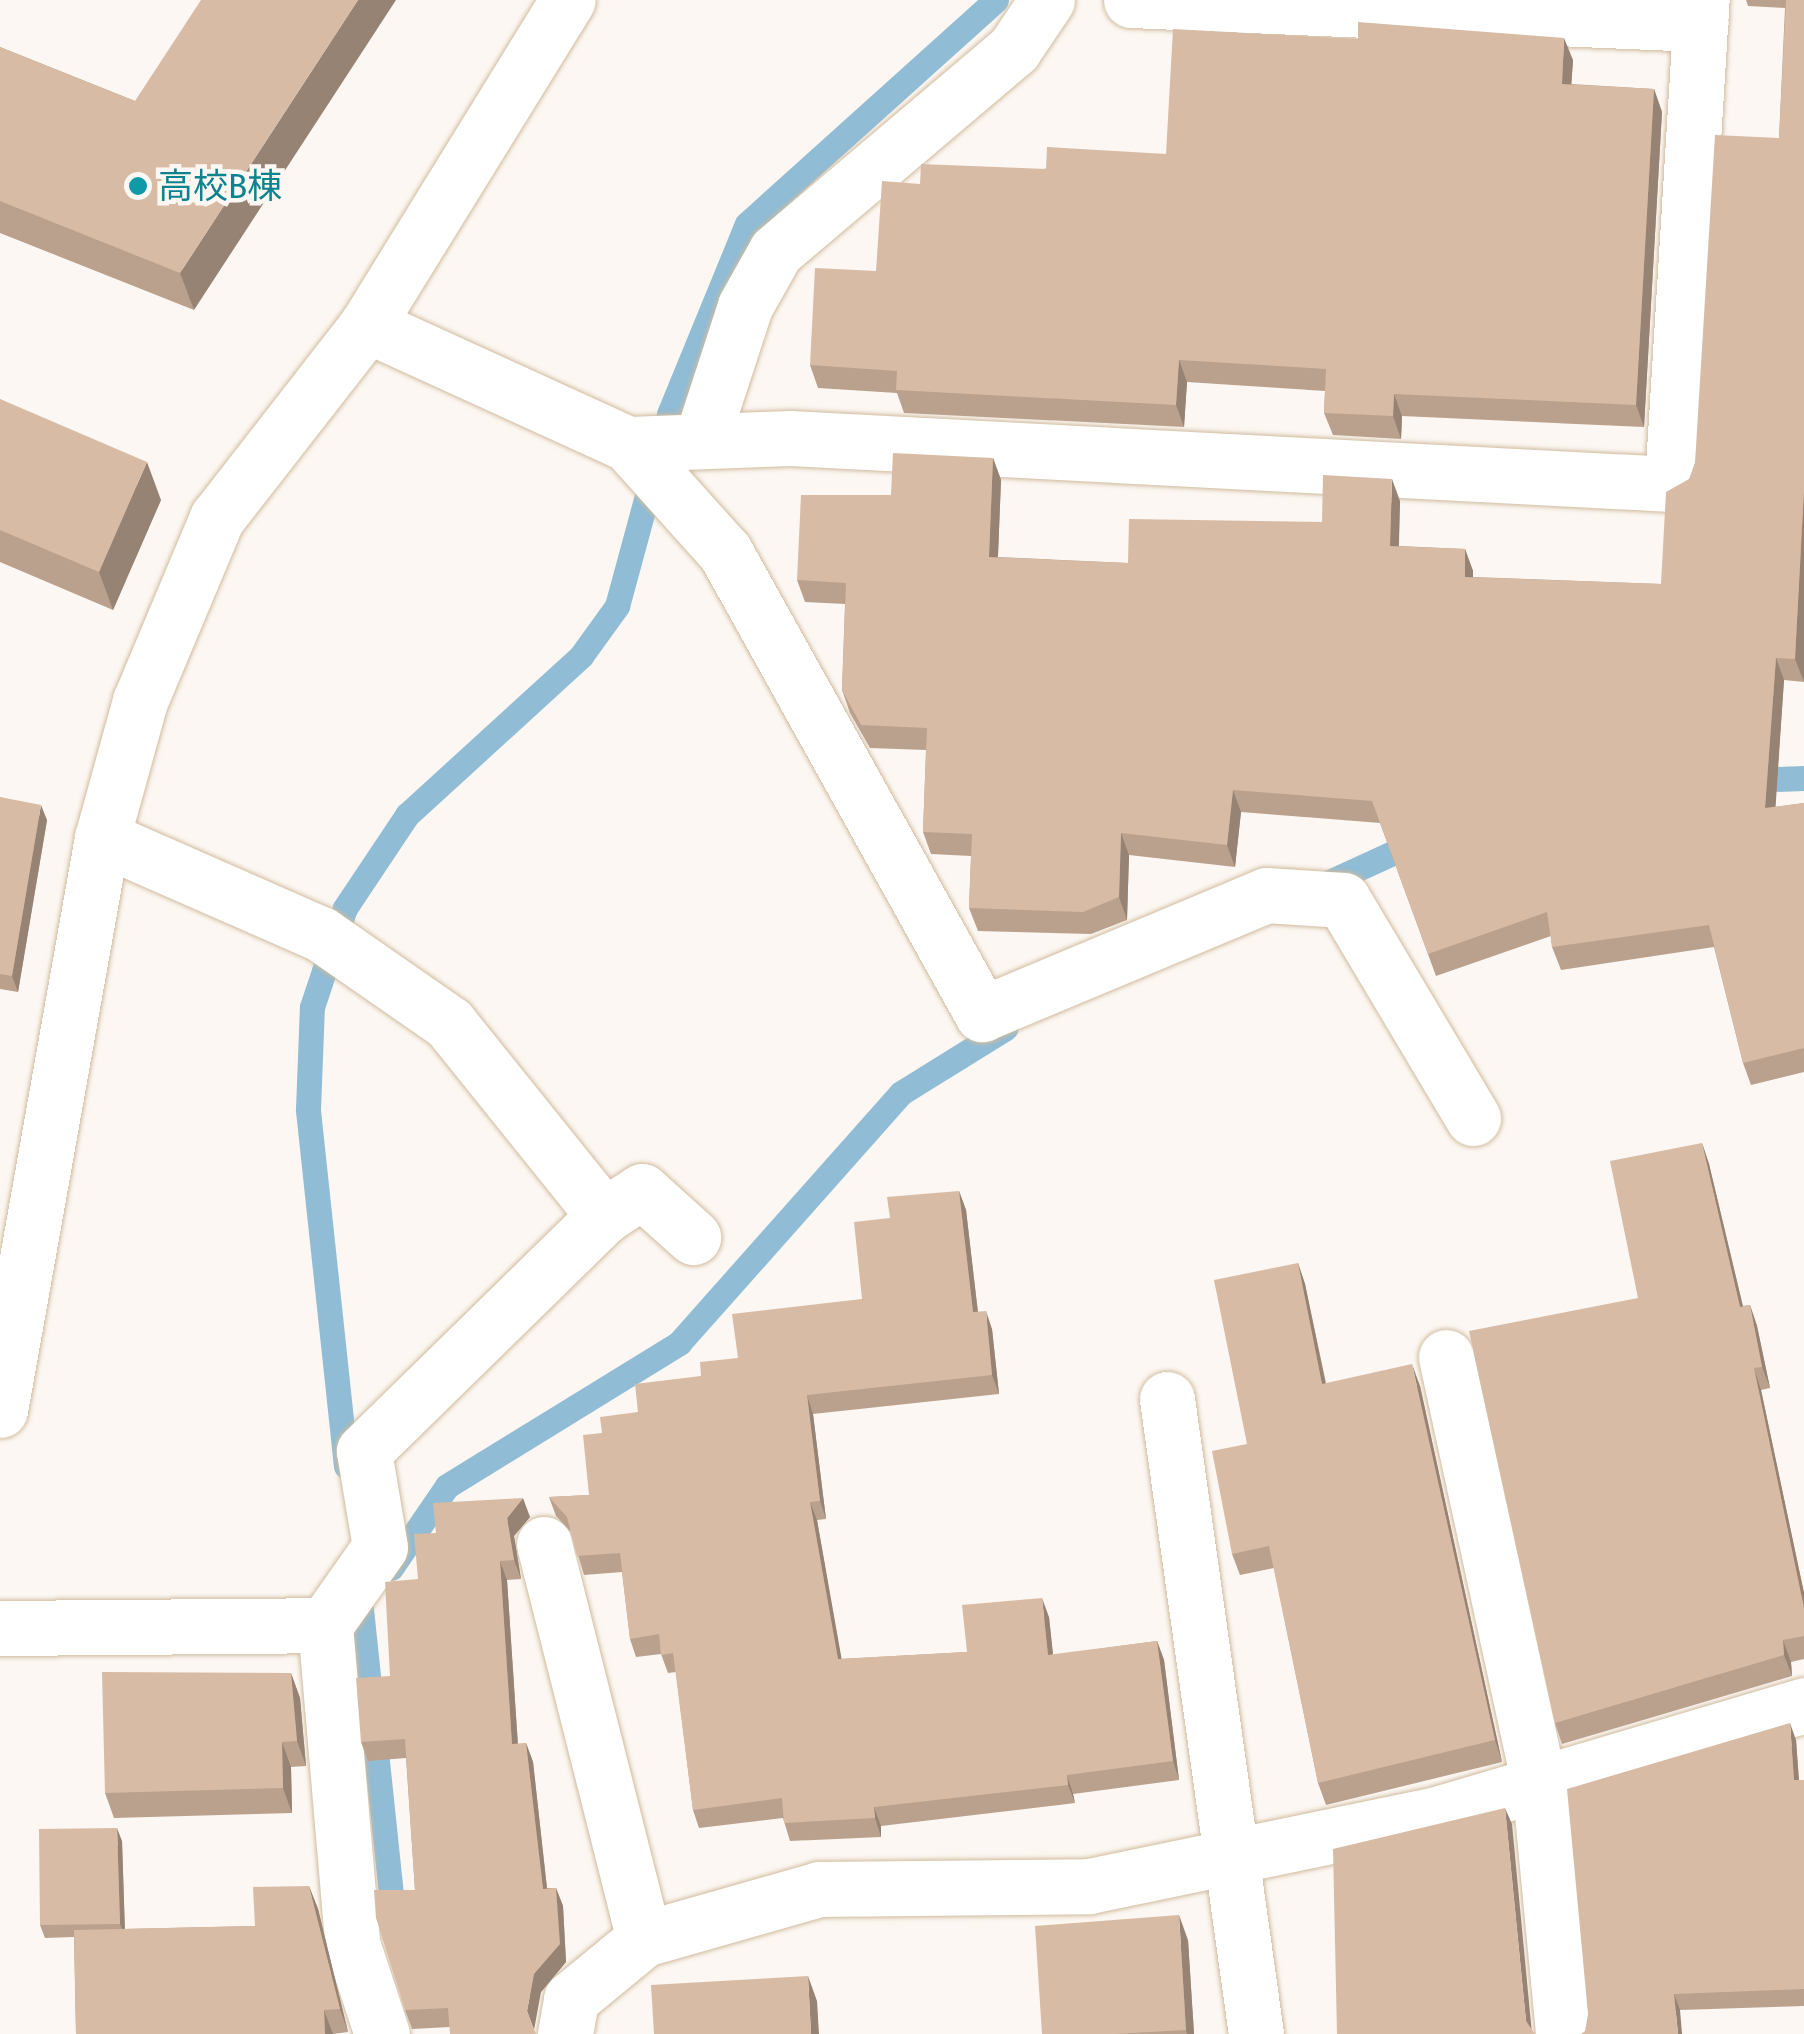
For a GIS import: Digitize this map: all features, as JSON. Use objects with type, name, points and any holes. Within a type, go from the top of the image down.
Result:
[{"type":"street","points":[[0,1410],[102,838],[140,701],[217,518],[367,325],[568,0]]},
{"type":"street","points":[[701,441],[745,306],[776,251],[1014,49],[1048,0]]},
{"type":"street","points":[[628,444],[790,438],[1672,484],[1701,12],[1130,0]]},
{"type":"street","points":[[367,325],[628,444],[725,552],[982,1014],[1266,896],[1343,900],[1472,1118]]},
{"type":"street","points":[[102,838],[321,934],[449,1023],[604,1216]]},
{"type":"street","points":[[382,2034],[352,1943],[325,1624],[380,1547],[364,1451],[604,1216],[642,1191],[693,1238]]},
{"type":"street","points":[[1446,1358],[1539,1783],[1563,2034]]},
{"type":"street","points":[[1167,1399],[1235,1856],[1256,2034]]},
{"type":"street","points":[[544,1544],[644,1939]]},
{"type":"street","points":[[0,1628],[325,1624]]},
{"type":"street","points":[[565,2034],[571,1999],[644,1939],[819,1889],[1089,1886],[1235,1856],[1539,1783],[1804,1705]]},
{"type":"building","name":"高校B棟","points":[[201,0],[358,0],[180,273],[0,201],[0,47],[135,101]]},
{"type":"building","points":[[1786,0],[1804,0],[1804,490],[1795,659],[1776,658],[1765,808],[1804,803],[1804,1048],[1743,1063],[1709,925],[1552,947],[1547,912],[1428,954],[1372,801],[1233,790],[1227,845],[1121,833],[1119,897],[1083,912],[969,908],[972,834],[923,832],[927,728],[861,725],[842,690],[846,583],[797,580],[801,495],[891,495],[893,453],[993,458],[989,557],[1128,563],[1129,519],[1322,522],[1323,475],[1392,479],[1390,546],[1465,549],[1465,577],[1661,584],[1666,492],[1689,479],[1695,463],[1715,135],[1779,138]]},
{"type":"building","points":[[1358,22],[1564,38],[1562,84],[1654,89],[1636,405],[1394,394],[1393,416],[1324,413],[1326,369],[1179,360],[1176,405],[896,390],[897,371],[810,365],[815,268],[876,271],[882,181],[920,184],[921,164],[1046,169],[1047,147],[1166,154],[1173,29],[1358,39]]},
{"type":"building","points":[[0,399],[147,462],[99,572],[0,530]]},
{"type":"building","points":[[0,797],[41,805],[12,976],[0,974]]},
{"type":"building","points":[[1702,1143],[1740,1307],[1750,1305],[1762,1367],[1754,1368],[1804,1608],[1804,1636],[1783,1640],[1784,1655],[1555,1723],[1469,1331],[1638,1298],[1610,1161]]},
{"type":"building","points":[[959,1191],[973,1312],[986,1311],[992,1375],[807,1395],[820,1501],[810,1502],[838,1659],[967,1652],[962,1605],[1042,1598],[1048,1655],[1157,1641],[1173,1761],[1067,1775],[1068,1785],[874,1807],[875,1818],[784,1823],[782,1798],[693,1810],[673,1653],[661,1655],[659,1634],[630,1639],[620,1553],[577,1556],[567,1517],[549,1497],[589,1495],[583,1435],[602,1433],[600,1417],[638,1412],[635,1384],[701,1376],[700,1362],[738,1358],[732,1314],[862,1299],[854,1222],[890,1218],[887,1197]]},
{"type":"building","points":[[1298,1263],[1322,1384],[1412,1364],[1495,1740],[1318,1783],[1269,1546],[1232,1554],[1212,1451],[1247,1444],[1214,1280]]},
{"type":"building","points":[[523,1498],[507,1518],[514,1560],[500,1561],[512,1744],[526,1743],[543,1889],[556,1888],[560,1944],[534,1974],[527,2011],[536,2034],[450,2034],[448,2008],[405,2010],[376,1918],[374,1890],[415,1890],[405,1739],[361,1742],[356,1678],[390,1676],[385,1582],[418,1579],[414,1534],[436,1533],[433,1503]]},
{"type":"building","points":[[102,1672],[291,1673],[297,1741],[282,1742],[283,1788],[105,1793]]},
{"type":"building","points":[[1790,1723],[1794,1780],[1804,1780],[1804,1989],[1674,1994],[1678,2034],[1581,2034],[1588,2014],[1567,1789]]},
{"type":"building","points":[[1505,1808],[1526,2021],[1535,2034],[1337,2034],[1333,1849]]},
{"type":"building","points":[[117,1828],[120,1924],[40,1925],[39,1829]]},
{"type":"building","points":[[309,1886],[340,2009],[324,2010],[325,2034],[76,2034],[74,1930],[255,1926],[253,1887]]},
{"type":"building","points":[[1179,1915],[1186,2030],[1042,2034],[1035,1926]]},
{"type":"building","points":[[808,1976],[811,2034],[654,2034],[651,1985]]},
{"type":"waterway","points":[[346,1466],[308,1109],[312,1007],[345,908],[407,815],[581,656],[617,606],[669,414],[747,224],[996,0]]},
{"type":"waterway","points":[[1744,780],[1804,778]]},
{"type":"waterway","points":[[1316,888],[1421,840]]},
{"type":"waterway","points":[[391,1568],[447,1486],[679,1343],[901,1093],[1006,1028]]},
{"type":"waterway","points":[[359,1590],[394,1923]]},
{"type":"place","name":"高校B棟","points":[[138,186]]}]
